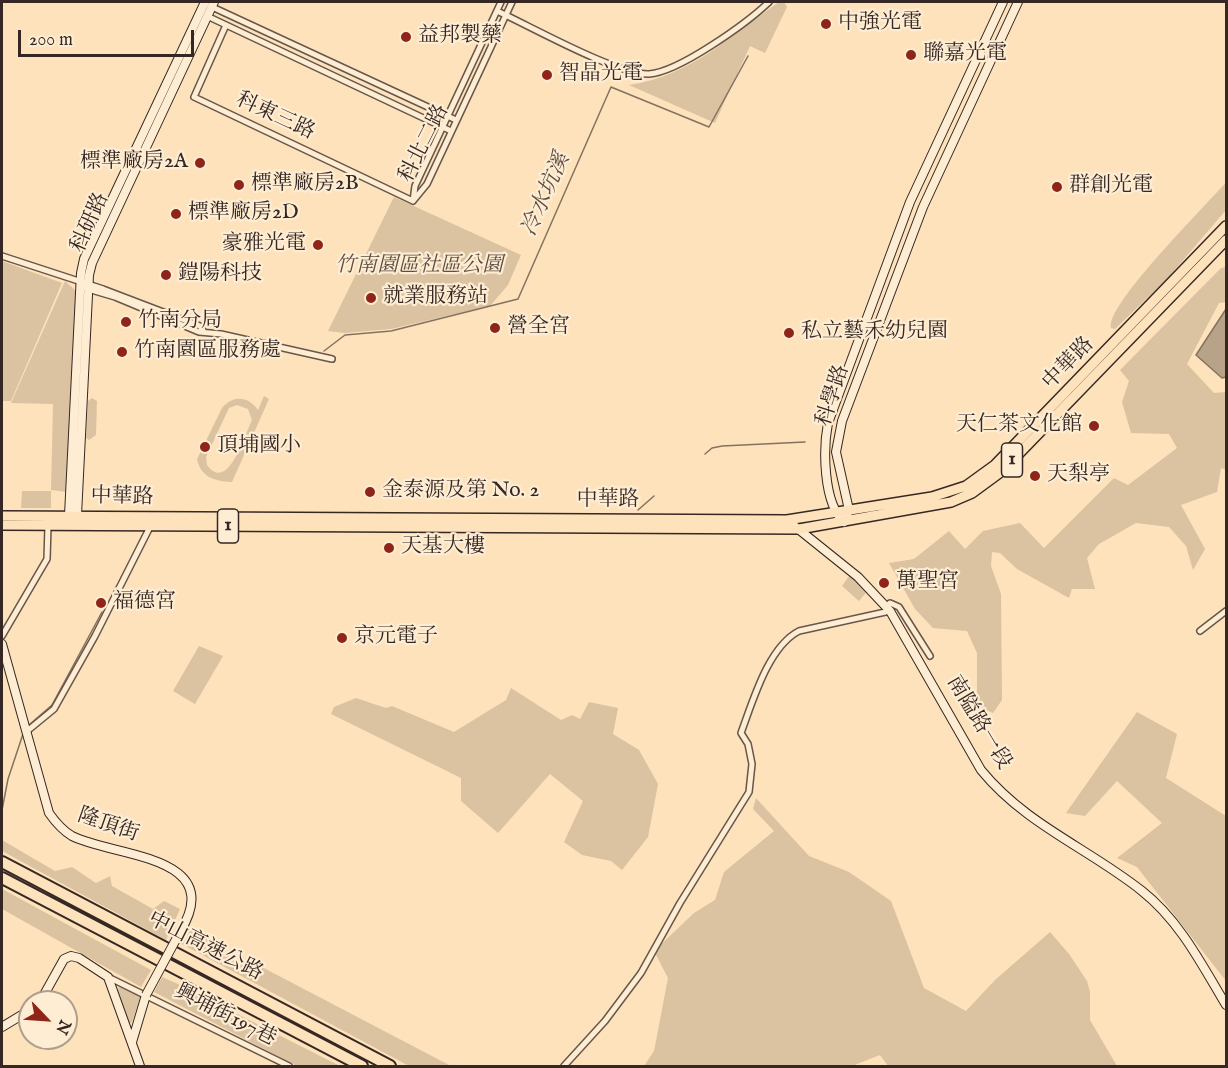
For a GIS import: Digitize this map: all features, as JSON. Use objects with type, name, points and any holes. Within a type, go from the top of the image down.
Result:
[{"type":"highway","name":"中山高速公路","points":[[2,862],[390,1066]]},
{"type":"highway","name":"中山高速公路","points":[[2,878],[362,1066]]},
{"type":"main road","name":"中華路","points":[[687,524],[799,530],[951,502],[972,493],[1002,471],[1099,365],[1140,316],[1227,226]]},
{"type":"main road","name":"中華路","points":[[2,525],[151,521],[687,524],[787,520],[932,497],[956,490],[979,478],[1140,329],[1227,240]]},
{"type":"main road","name":"中華路","points":[[2,516],[73,515],[151,521]]},
{"type":"street","name":"科北二路","points":[[413,201],[415,186],[501,2]]},
{"type":"street","name":"科北二路","points":[[413,201],[427,184],[512,2]]},
{"type":"street","points":[[497,11],[614,66],[637,73],[650,74],[677,66],[744,23],[769,2]]},
{"type":"street","name":"科學路","points":[[835,513],[825,454],[828,423],[910,202],[1003,2]]},
{"type":"street","name":"科學路","points":[[849,510],[837,458],[842,421],[923,207],[1018,2]]},
{"type":"street","points":[[209,3],[456,120]]},
{"type":"street","name":"科研路","points":[[73,515],[86,285],[92,263],[209,3]]},
{"type":"street","points":[[203,15],[451,130]]},
{"type":"street","name":"科東三路","points":[[226,25],[194,97],[413,201]]},
{"type":"street","points":[[2,256],[86,285],[199,332],[332,359]]},
{"type":"street","points":[[835,513],[844,522],[849,510]]},
{"type":"street","name":"南隘路一段","points":[[787,520],[858,577],[888,609],[970,753],[992,784],[1031,819],[1142,891],[1156,903],[1185,937],[1227,1005]]},
{"type":"street","points":[[25,728],[54,709],[95,636],[151,521]]},
{"type":"street","points":[[2,636],[47,559],[48,525]]},
{"type":"street","points":[[564,1066],[605,1021],[641,973],[680,903],[749,792],[752,764],[748,744],[741,733],[761,681],[787,637],[799,631],[888,609],[890,603],[899,607],[930,656]]},
{"type":"street","points":[[1200,631],[1227,611]]},
{"type":"street","name":"隆頂街","points":[[2,644],[49,813],[59,826],[88,842],[166,864],[181,875],[188,890],[190,906],[180,932],[146,995],[136,1020],[132,1043]]},
{"type":"street","points":[[47,990],[61,964],[70,956],[79,958],[108,977],[140,1066]]},
{"type":"street","name":"興埔街197巷","points":[[108,977],[289,1066]]},
{"type":"street","points":[[2,1027],[18,1017]]},
{"type":"green space","points":[[779,2],[784,2],[787,7],[765,53],[750,46],[715,123],[629,85],[672,73],[691,64]]},
{"type":"green space","points":[[1226,182],[1226,210],[1167,279],[1115,329],[1111,328],[1113,316],[1140,278]]},
{"type":"green space","name":"竹南園區社區公園","points":[[394,197],[521,255],[508,285],[490,306],[391,329],[345,333],[328,331]]},
{"type":"green space","points":[[2,261],[62,283],[11,401],[2,401]]},
{"type":"green space","points":[[1226,267],[1226,302],[1219,303],[1187,364],[1214,393],[1226,392],[1226,470],[1221,468],[1217,492],[1181,505],[1205,549],[1193,570],[1186,546],[1169,527],[1136,523],[1099,544],[1087,558],[1095,589],[1072,589],[1069,598],[1017,569],[1000,553],[992,552],[991,566],[1001,594],[1002,700],[993,713],[977,706],[977,653],[967,631],[933,628],[915,609],[889,563],[914,559],[949,531],[965,549],[983,531],[1020,523],[1044,548],[1114,478],[1128,485],[1177,448],[1169,434],[1131,433],[1122,402],[1129,381],[1120,370],[1221,268]]},
{"type":"green space","points":[[65,281],[76,291],[67,492],[51,490],[53,404],[11,403]]},
{"type":"green space","points":[[264,396],[269,399],[232,482],[220,481],[205,474],[197,459],[222,408],[231,401],[240,399],[250,402],[258,410]],"holes":[[[237,405],[248,409],[252,420],[235,459],[222,472],[215,472],[207,465],[206,457],[229,408]]]},
{"type":"green space","points":[[92,398],[97,401],[96,435],[89,440],[86,438],[88,401]]},
{"type":"green space","points":[[22,491],[51,491],[51,508],[21,508]]},
{"type":"green space","points":[[849,576],[868,590],[859,601],[842,586]]},
{"type":"green space","points":[[199,646],[223,656],[195,704],[173,691]]},
{"type":"green space","points":[[511,688],[561,720],[572,715],[580,719],[589,702],[618,708],[613,734],[639,750],[658,784],[648,837],[622,870],[611,861],[582,855],[564,842],[583,801],[550,774],[498,833],[461,801],[461,778],[331,714],[334,707],[356,698],[386,708],[392,706],[454,732],[506,700]]},
{"type":"green space","points":[[1137,712],[1177,734],[1166,778],[1226,816],[1226,981],[1137,867],[1117,858],[1162,823],[1117,781],[1085,816],[1066,813]]},
{"type":"green space","points":[[756,798],[809,856],[849,872],[891,901],[924,988],[966,1011],[995,980],[1050,932],[1069,954],[1087,981],[1090,992],[1090,1020],[1117,1066],[888,1066],[880,1055],[852,1066],[644,1066],[654,1051],[668,978],[654,951],[694,913],[715,900],[724,872],[774,831],[753,809]]},
{"type":"green space","points":[[2,840],[55,871],[72,867],[96,883],[110,876],[112,886],[153,909],[164,901],[180,909],[166,940],[2,851]]},
{"type":"green space","points":[[2,889],[151,970],[141,987],[2,909]]},
{"type":"green space","points":[[188,927],[230,954],[260,966],[451,1066],[409,1066],[178,942]]},
{"type":"green space","points":[[162,977],[340,1066],[297,1066],[154,992]]},
{"type":"green space","points":[[119,987],[141,995],[132,1022],[129,1024],[118,990]]},
{"type":"shaded area","points":[[1226,309],[1226,377],[1222,378],[1196,355]]},
{"type":"waterway","name":"冷水坑溪","points":[[324,351],[345,335],[391,331],[518,299],[611,87],[709,127],[748,56]]},
{"type":"waterway","points":[[705,454],[712,448],[722,446],[805,442]]},
{"type":"waterway","points":[[638,510],[654,496]]},
{"type":"waterway","points":[[29,725],[52,705],[102,612]]},
{"type":"waterway","points":[[2,810],[8,779],[24,731]]},
{"type":"place","name":"中強光電","points":[[826,24]]},
{"type":"place","name":"益邦製藥","points":[[406,37]]},
{"type":"place","name":"聯嘉光電","points":[[911,55]]},
{"type":"place","name":"智晶光電","points":[[547,75]]},
{"type":"place","name":"標準廠房2A","points":[[200,163]]},
{"type":"place","name":"標準廠房2B","points":[[239,185]]},
{"type":"place","name":"群創光電","points":[[1057,187]]},
{"type":"place","name":"標準廠房2D","points":[[176,214]]},
{"type":"place","name":"豪雅光電","points":[[318,245]]},
{"type":"place","name":"鎧陽科技","points":[[166,275]]},
{"type":"place","name":"就業服務站","points":[[371,298]]},
{"type":"place","name":"竹南分局","points":[[126,322]]},
{"type":"place","name":"營全宮","points":[[495,328]]},
{"type":"place","name":"私立藝禾幼兒園","points":[[789,333]]},
{"type":"place","name":"竹南園區服務處","points":[[122,352]]},
{"type":"place","name":"天仁茶文化館","points":[[1094,426]]},
{"type":"place","name":"頂埔國小","points":[[205,447]]},
{"type":"place","name":"天梨亭","points":[[1035,476]]},
{"type":"place","name":"金泰源及第 No. 2","points":[[370,492]]},
{"type":"place","name":"天基大樓","points":[[389,548]]},
{"type":"place","name":"萬聖宮","points":[[884,583]]},
{"type":"place","name":"福德宮","points":[[101,603]]},
{"type":"place","name":"京元電子","points":[[342,638]]}]
